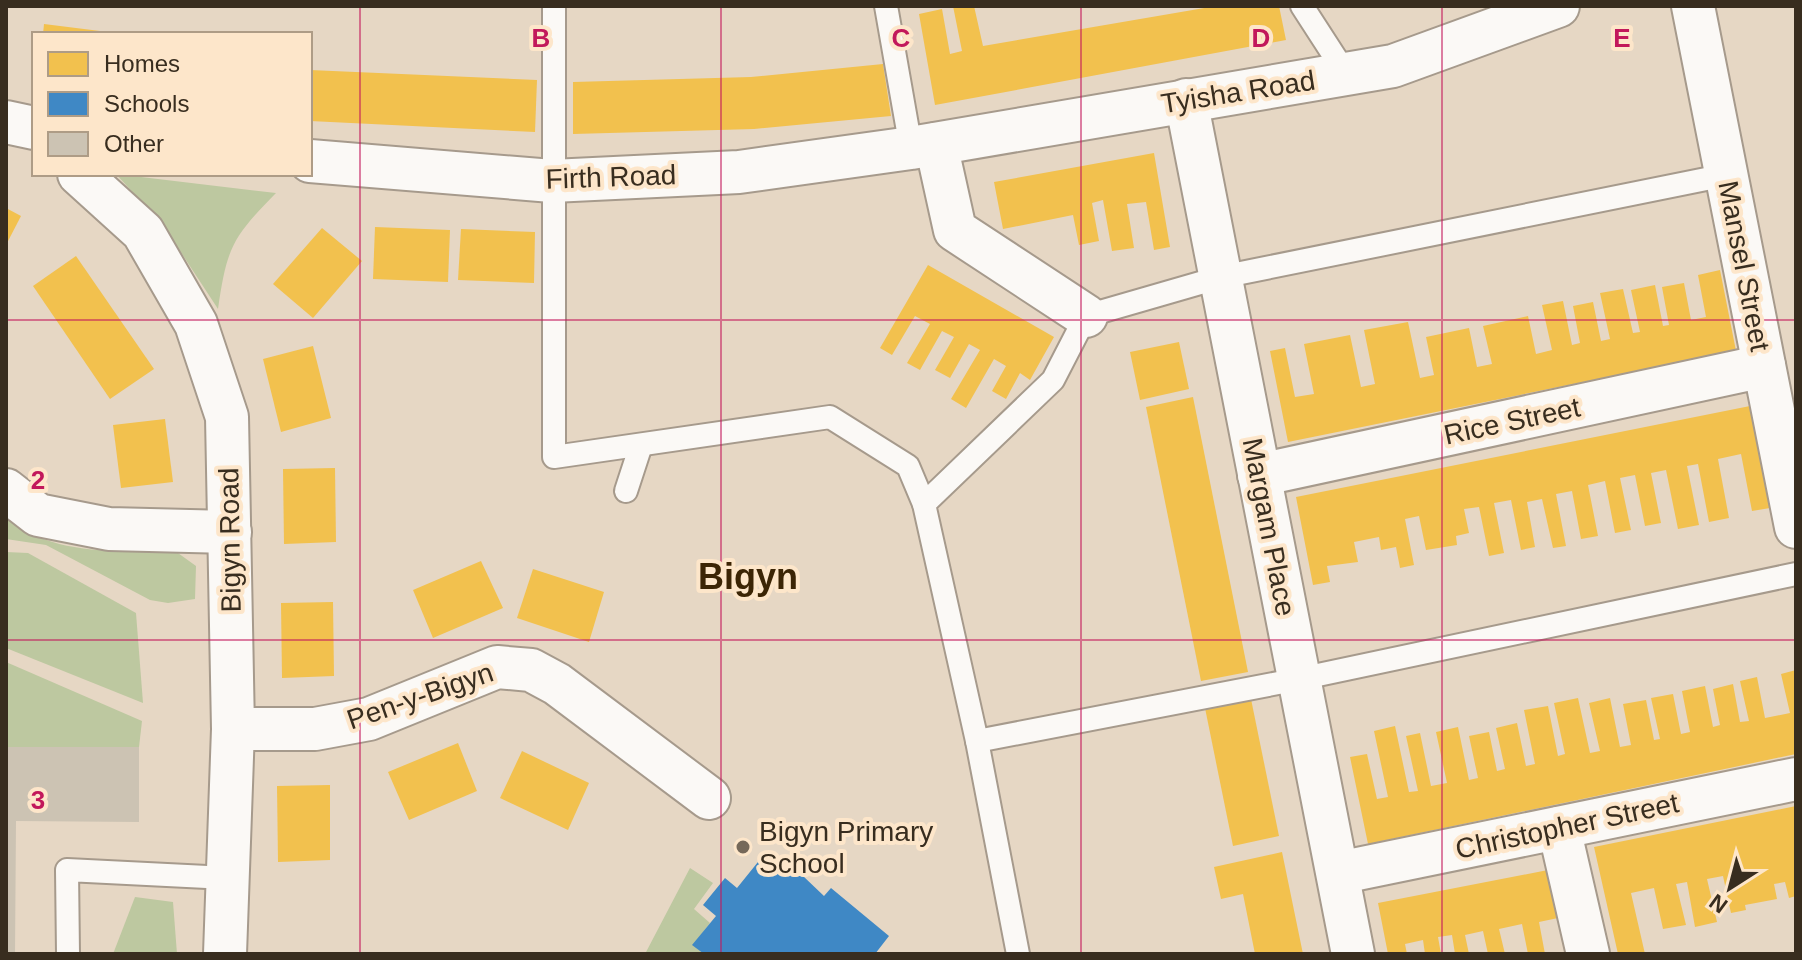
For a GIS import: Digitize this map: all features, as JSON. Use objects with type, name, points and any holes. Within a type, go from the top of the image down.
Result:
[{"type":"street","name":"Tyisha Road","points":[[923,146],[1393,66],[1558,6]]},
{"type":"street","name":"Mansel Street","points":[[1693,6],[1796,527]]},
{"type":"street","name":"Margam Place","points":[[1186,100],[1353,954]]},
{"type":"street","name":"Firth Road","points":[[312,161],[552,181],[739,172],[923,146]]},
{"type":"street","points":[[923,146],[955,230],[1086,316]]},
{"type":"street","name":"Bigyn Road","points":[[81,176],[143,232],[196,324],[227,417],[233,729],[225,954]]},
{"type":"street","name":"Rice Street","points":[[1259,475],[1764,366]]},
{"type":"street","points":[[6,490],[38,515],[109,529],[230,532]]},
{"type":"street","name":"Pen-y-Bigyn","points":[[233,729],[315,729],[369,719],[497,667],[531,670],[557,684],[709,798]]},
{"type":"street","name":"Christopher Street","points":[[1338,873],[1796,779]]},
{"type":"street","points":[[1559,828],[1588,954]]},
{"type":"lane","points":[[554,6],[554,457],[830,417],[908,466],[924,504],[977,741],[1018,954]]},
{"type":"lane","points":[[886,6],[923,146]]},
{"type":"lane","points":[[1302,6],[1346,74]]},
{"type":"lane","points":[[924,504],[1053,380],[1086,316],[1221,277],[1726,175]]},
{"type":"lane","points":[[626,491],[641,445]]},
{"type":"lane","points":[[977,741],[1299,679],[1796,574]]},
{"type":"lane","points":[[68,954],[67,870],[227,878]]},
{"type":"green space","points":[[118,176],[276,193],[250,221],[234,245],[225,271],[218,309],[165,228]]},
{"type":"green space","points":[[6,517],[42,539],[63,545],[129,551],[171,548],[196,566],[195,599],[168,603],[150,600],[46,545],[6,539]]},
{"type":"green space","points":[[6,552],[28,553],[136,613],[143,703],[6,648]]},
{"type":"green space","points":[[6,662],[142,721],[139,747],[6,747]]},
{"type":"green space","points":[[690,868],[713,883],[694,909],[710,923],[693,945],[704,954],[645,954]]},
{"type":"green space","points":[[135,897],[173,902],[177,954],[113,954]]},
{"type":"building: Homes","points":[[953,6],[974,6],[983,46],[1216,6],[1279,6],[1286,40],[935,105],[919,14],[942,9],[950,54],[962,51]]},
{"type":"building: Homes","points":[[44,24],[108,32],[43,32]]},
{"type":"building: Homes","points":[[883,64],[891,116],[754,129],[573,134],[573,82],[751,77]]},
{"type":"building: Homes","points":[[312,70],[537,80],[535,132],[312,121]]},
{"type":"building: Homes","points":[[1154,153],[1170,247],[1154,250],[1146,202],[1127,204],[1134,248],[1112,251],[1103,200],[1092,203],[1099,241],[1079,245],[1073,215],[1003,229],[994,182]]},
{"type":"building: Homes","points":[[6,208],[21,216],[6,245]]},
{"type":"building: Homes","points":[[375,227],[450,230],[448,282],[373,279]]},
{"type":"building: Homes","points":[[322,228],[362,261],[313,318],[273,284]]},
{"type":"building: Homes","points":[[461,229],[535,232],[534,283],[458,280]]},
{"type":"building: Homes","points":[[76,256],[154,369],[110,399],[33,286]]},
{"type":"building: Homes","points":[[928,265],[1054,337],[1030,380],[1020,373],[1006,399],[992,391],[1006,366],[994,359],[966,408],[951,399],[980,350],[969,344],[950,378],[935,370],[954,337],[942,331],[920,370],[907,363],[930,324],[915,316],[892,355],[880,348]]},
{"type":"building: Homes","points":[[1720,270],[1736,351],[1288,442],[1270,351],[1285,348],[1295,397],[1314,394],[1304,344],[1350,335],[1361,387],[1375,384],[1364,330],[1408,322],[1420,378],[1434,375],[1426,337],[1469,328],[1477,367],[1492,364],[1483,326],[1528,316],[1536,354],[1552,350],[1542,305],[1563,301],[1572,345],[1580,343],[1573,306],[1593,302],[1601,341],[1610,339],[1600,293],[1623,289],[1633,333],[1640,332],[1631,290],[1655,285],[1663,326],[1669,325],[1662,287],[1684,283],[1691,320],[1706,317],[1698,275]]},
{"type":"building: Homes","points":[[1179,342],[1189,389],[1140,400],[1130,352]]},
{"type":"building: Homes","points":[[313,346],[331,418],[281,432],[263,359]]},
{"type":"building: Homes","points":[[1193,397],[1248,672],[1201,681],[1146,407]]},
{"type":"building: Homes","points":[[1750,406],[1770,508],[1752,511],[1741,454],[1718,459],[1729,518],[1709,522],[1698,464],[1687,466],[1699,525],[1678,529],[1666,470],[1651,473],[1661,523],[1645,526],[1635,475],[1620,478],[1631,530],[1615,533],[1605,481],[1588,485],[1598,536],[1581,539],[1572,491],[1556,494],[1566,546],[1553,548],[1542,499],[1527,502],[1535,547],[1521,550],[1511,500],[1494,503],[1504,553],[1489,556],[1479,507],[1464,509],[1469,533],[1456,536],[1457,545],[1426,550],[1419,516],[1405,519],[1414,565],[1400,568],[1396,547],[1381,550],[1379,537],[1354,542],[1358,562],[1327,566],[1330,582],[1313,585],[1296,497]]},
{"type":"building: Homes","points":[[165,419],[173,482],[121,488],[113,425]]},
{"type":"building: Homes","points":[[335,468],[336,542],[284,544],[283,469]]},
{"type":"building: Homes","points":[[481,561],[503,608],[433,638],[413,590]]},
{"type":"building: Homes","points":[[533,569],[604,592],[589,642],[517,618]]},
{"type":"building: Homes","points":[[333,602],[334,676],[282,678],[281,603]]},
{"type":"building: Homes","points":[[1796,670],[1796,754],[1368,844],[1350,757],[1367,754],[1377,799],[1388,797],[1374,731],[1395,726],[1409,792],[1418,791],[1406,736],[1420,733],[1431,786],[1447,783],[1436,732],[1458,727],[1469,780],[1478,778],[1469,736],[1489,732],[1497,771],[1505,769],[1496,728],[1517,723],[1526,766],[1535,764],[1524,710],[1548,706],[1558,756],[1565,754],[1554,703],[1578,698],[1590,753],[1600,751],[1589,703],[1610,698],[1620,747],[1631,745],[1623,704],[1646,700],[1654,740],[1660,739],[1651,698],[1673,694],[1681,734],[1690,732],[1682,691],[1705,686],[1713,727],[1720,725],[1713,689],[1733,684],[1740,722],[1749,721],[1740,681],[1757,677],[1765,718],[1790,713],[1781,674]]},
{"type":"building: Homes","points":[[1251,699],[1279,836],[1233,846],[1205,708]]},
{"type":"building: Homes","points":[[458,743],[477,791],[409,820],[388,772]]},
{"type":"building: Homes","points":[[522,751],[589,783],[568,830],[500,798]]},
{"type":"building: Homes","points":[[330,785],[330,860],[278,862],[277,786]]},
{"type":"building: Homes","points":[[1796,806],[1796,896],[1789,898],[1785,882],[1774,884],[1777,899],[1745,905],[1746,910],[1731,913],[1723,876],[1707,879],[1717,922],[1695,927],[1687,882],[1676,884],[1686,925],[1663,929],[1654,888],[1631,893],[1645,954],[1618,954],[1594,847]]},
{"type":"building: Homes","points":[[1282,852],[1303,954],[1255,954],[1243,894],[1221,899],[1214,867]]},
{"type":"building: Homes","points":[[1548,870],[1558,918],[1539,922],[1545,954],[1528,954],[1522,924],[1499,929],[1505,954],[1488,954],[1483,931],[1465,935],[1469,954],[1455,954],[1452,935],[1438,937],[1441,954],[1425,954],[1423,940],[1405,944],[1407,954],[1388,954],[1378,903]]},
{"type":"building: Schools","points":[[766,852],[778,862],[782,856],[824,896],[831,888],[889,936],[875,954],[704,954],[692,945],[716,916],[703,905],[725,878],[737,888]]},
{"type":"building: Other","points":[[6,747],[139,747],[139,822],[16,821],[15,954],[6,954]]},
{"type":"place","name":"Bigyn Primary School","points":[[743,847]]},
{"type":"district","name":"Bigyn","points":[[748,576]]}]
